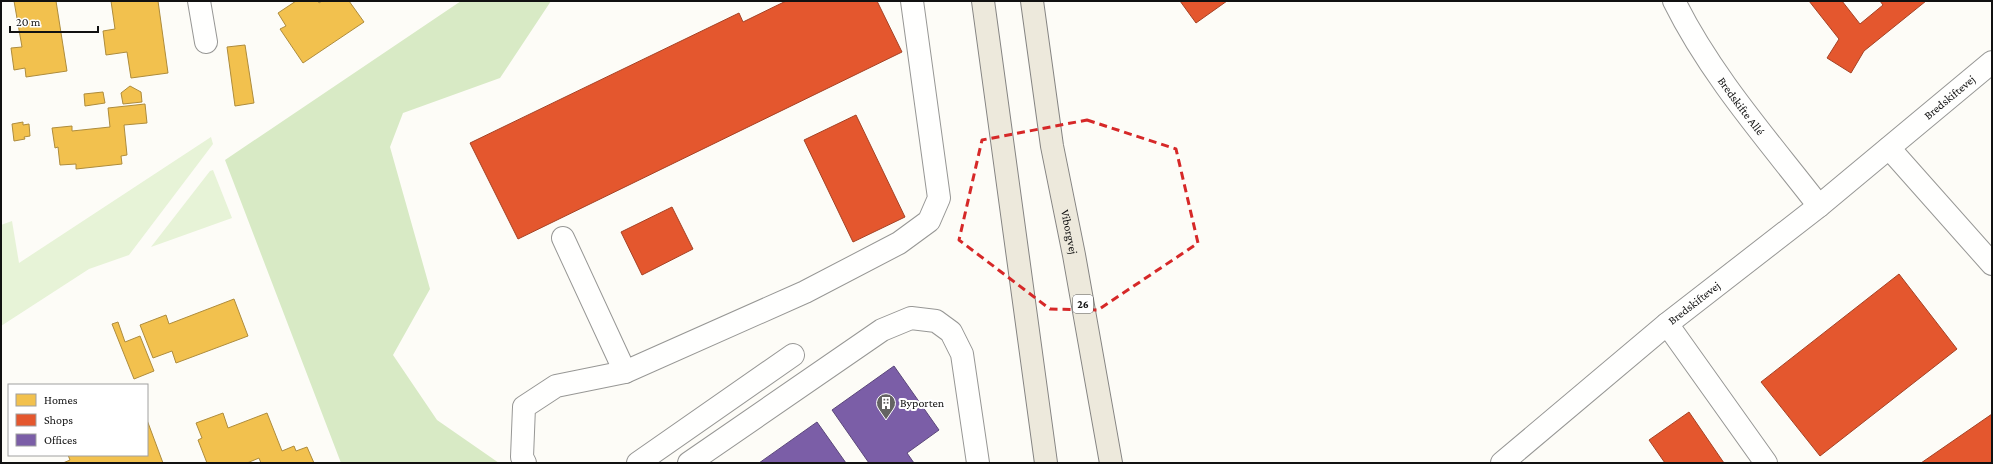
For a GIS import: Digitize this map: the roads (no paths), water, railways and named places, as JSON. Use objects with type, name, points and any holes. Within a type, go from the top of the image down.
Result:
[{"type":"main road","points":[[983,1],[1046,463]]},
{"type":"main road","name":"Viborgvej","points":[[1032,1],[1052,146],[1074,255],[1111,463]]},
{"type":"street","points":[[199,1],[206,42]]},
{"type":"street","points":[[525,463],[522,457],[524,407],[556,386],[625,372],[805,292],[899,243],[929,222],[939,198],[912,1]]},
{"type":"street","name":"Bredskifte Allé","points":[[1674,1],[1684,22],[1730,91],[1819,206]]},
{"type":"street","name":"Bredskiftevej","points":[[1502,463],[1668,324],[1819,206],[1992,62]]},
{"type":"street","points":[[1889,148],[1992,264]]},
{"type":"street","points":[[563,238],[625,372]]},
{"type":"street","points":[[690,463],[882,330],[911,318],[936,321],[952,332],[962,354],[978,463]]},
{"type":"street","points":[[1668,324],[1766,463]]},
{"type":"street","points":[[638,463],[793,355]]},
{"type":"place","name":"Byporten","points":[[886,420]]}]
